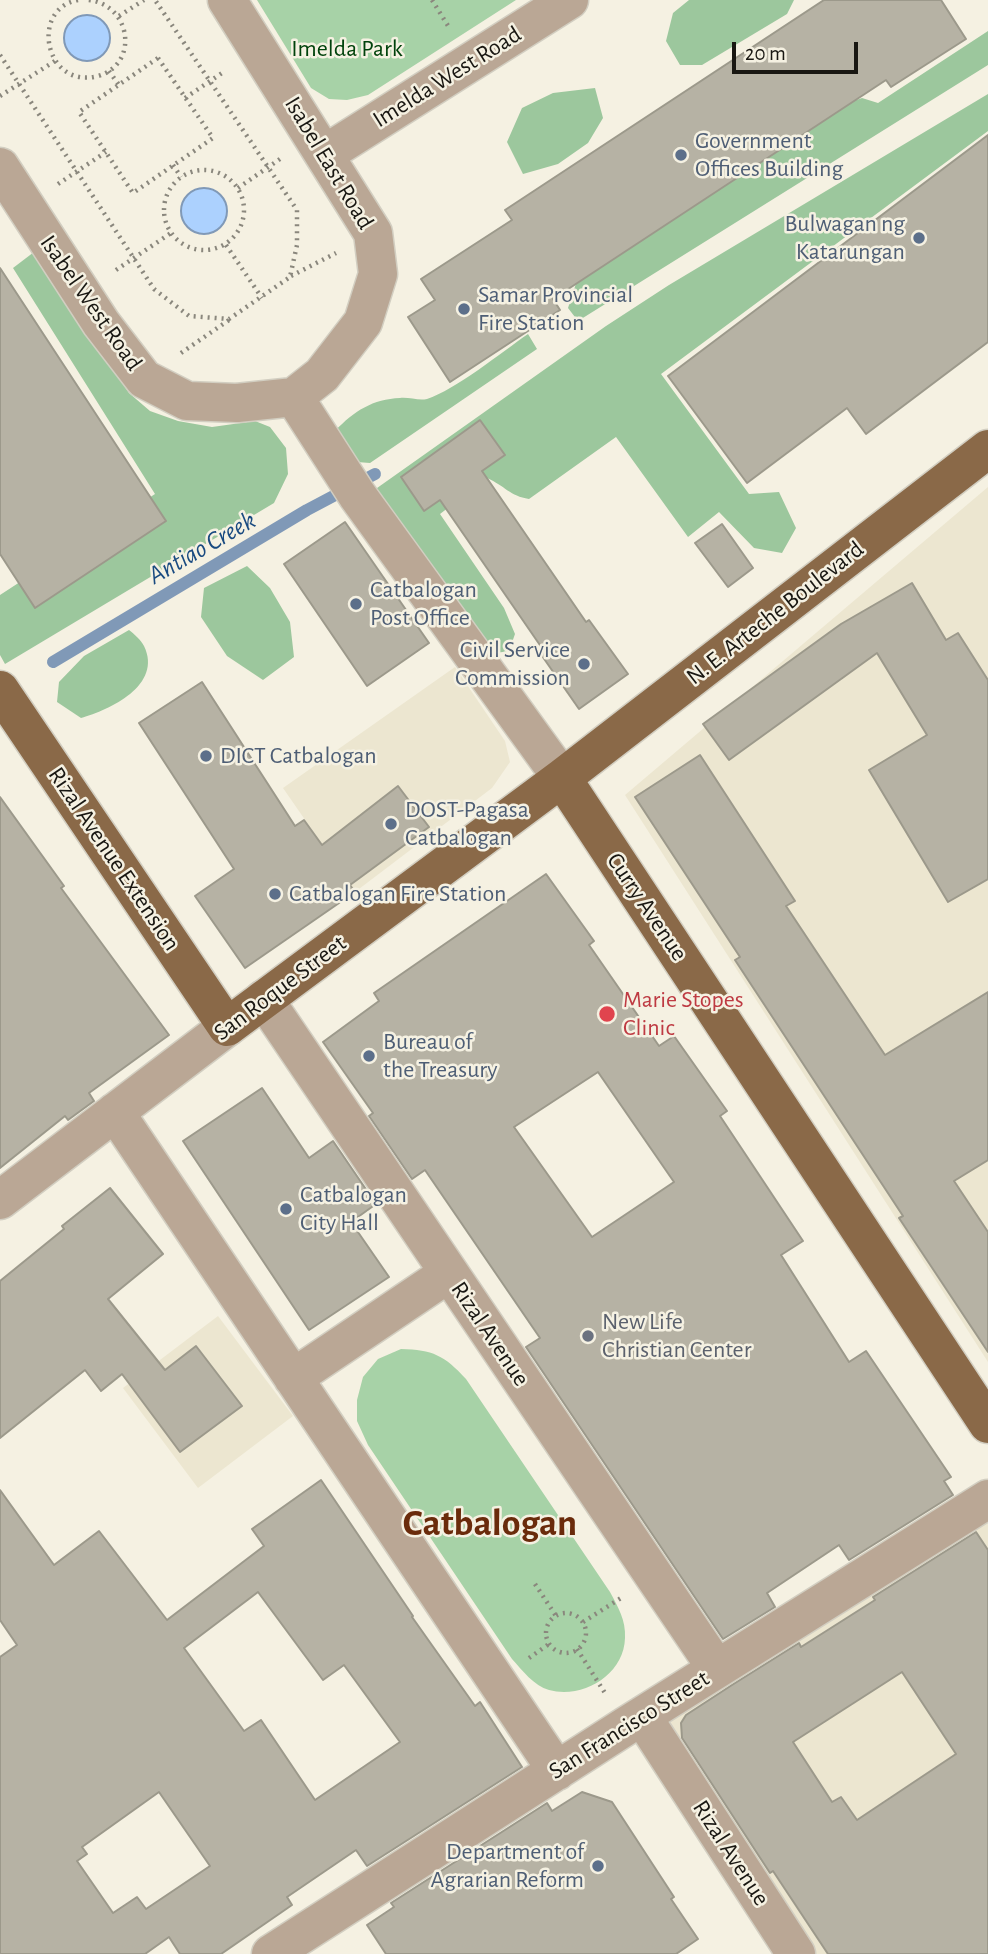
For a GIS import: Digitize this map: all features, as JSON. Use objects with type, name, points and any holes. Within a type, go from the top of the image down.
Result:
[{"type":"main road","name":"N. E. Arteche Boulevard","points":[[562,778],[988,449]]},
{"type":"main road","name":"Rizal Avenue Extension","points":[[0,690],[227,1027]]},
{"type":"main road","name":"San Roque Street","points":[[227,1027],[562,778]]},
{"type":"main road","name":"Curry Avenue","points":[[562,778],[988,1424]]},
{"type":"street","name":"Isabel East Road","points":[[227,0],[373,233],[378,274],[363,322],[322,375],[294,397]]},
{"type":"street","name":"Imelda West Road","points":[[320,145],[569,0]]},
{"type":"street","name":"Isabel West Road","points":[[0,167],[101,323],[144,379],[187,401],[237,403],[294,397]]},
{"type":"street","name":"Curry Avenue","points":[[294,397],[350,485],[562,778]]},
{"type":"street","name":"Rizal Avenue","points":[[264,999],[717,1669]]},
{"type":"street","name":"San Roque Street","points":[[0,1200],[227,1027]]},
{"type":"street","points":[[115,1112],[557,1770]]},
{"type":"street","points":[[293,1378],[449,1273]]},
{"type":"street","name":"San Francisco Street","points":[[271,1954],[634,1721],[988,1499]]},
{"type":"street","name":"Rizal Avenue","points":[[634,1721],[796,1954]]},
{"type":"path","points":[[78,0],[64,2],[51,21],[49,48],[63,70],[86,77],[108,71],[118,62],[125,40],[119,16],[109,6],[88,0]]},
{"type":"path","points":[[119,16],[144,0]]},
{"type":"path","points":[[144,379],[290,277],[298,245],[297,210],[155,0]]},
{"type":"path","points":[[0,55],[154,289],[189,316],[229,319]]},
{"type":"path","points":[[158,58],[213,138],[133,193],[79,113],[119,85],[158,58]]},
{"type":"path","points":[[0,96],[55,61]]},
{"type":"path","points":[[108,71],[119,85]]},
{"type":"path","points":[[238,188],[268,167],[320,145]]},
{"type":"path","points":[[25,205],[106,152]]},
{"type":"path","points":[[173,165],[181,177]]},
{"type":"path","points":[[205,169],[229,178],[238,188],[242,198],[243,219],[241,226],[226,245],[208,251],[195,250],[181,244],[171,233],[165,222],[165,197],[181,177],[192,171],[205,169]]},
{"type":"path","points":[[82,293],[171,233]]},
{"type":"path","points":[[226,245],[262,298]]},
{"type":"path","points":[[535,1584],[556,1616]]},
{"type":"path","points":[[571,1614],[583,1622],[586,1637],[577,1650],[562,1653],[549,1644],[547,1629],[556,1616],[571,1614]]},
{"type":"path","points":[[577,1650],[634,1721]]},
{"type":"shaded area","points":[[988,487],[988,1362],[625,795]]},
{"type":"shaded area","points":[[455,667],[505,741],[510,762],[492,788],[355,892],[283,788]]},
{"type":"shaded area","points":[[218,1316],[293,1416],[198,1488],[123,1388]]},
{"type":"shaded area","points":[[984,1516],[988,1523],[988,1954],[814,1954],[663,1723]]},
{"type":"green space","name":"Imelda Park","points":[[257,0],[516,0],[368,95],[347,100],[329,99],[311,88]]},
{"type":"green space","points":[[689,0],[794,0],[787,14],[702,65],[680,65],[666,41],[673,13]]},
{"type":"green space","points":[[988,31],[988,65],[578,321],[568,308],[584,259],[792,123],[862,98],[878,103]]},
{"type":"green space","points":[[595,88],[603,118],[588,143],[558,164],[523,174],[507,142],[522,108],[553,93]]},
{"type":"green space","points":[[988,94],[988,131],[661,374],[749,494],[779,492],[796,528],[782,553],[754,548],[719,512],[688,537],[616,437],[529,499],[517,496],[487,478],[440,514],[504,608],[515,634],[509,651],[481,651],[370,493],[606,326],[669,285]]},
{"type":"green space","points":[[34,252],[129,393],[150,411],[178,421],[212,427],[255,421],[270,427],[286,448],[288,474],[274,503],[5,664],[0,655],[0,595],[155,494],[13,268]]},
{"type":"green space","points":[[528,334],[537,349],[370,463],[357,462],[335,431],[357,412],[381,401],[400,398],[427,399],[438,394]]},
{"type":"green space","points":[[247,566],[270,588],[290,622],[294,657],[263,680],[227,656],[201,617],[204,588]]},
{"type":"green space","points":[[129,630],[143,644],[148,660],[146,673],[130,694],[106,709],[81,718],[57,702],[59,682],[84,656]]},
{"type":"green space","points":[[401,1349],[437,1355],[466,1379],[610,1592],[623,1619],[625,1638],[617,1663],[599,1681],[575,1691],[562,1692],[544,1688],[524,1673],[368,1445],[357,1421],[357,1400],[363,1377],[378,1359]]},
{"type":"water","points":[[87,15],[103,22],[110,38],[103,54],[87,61],[71,54],[64,38],[71,22]]},
{"type":"water","points":[[204,188],[220,195],[227,211],[220,227],[204,234],[188,227],[181,211],[188,195]]},
{"type":"building","name":"Government Offices Building","points":[[824,0],[941,0],[966,39],[891,87],[886,80],[553,299],[560,310],[450,382],[408,317],[435,300],[421,279],[512,220],[505,210]]},
{"type":"building","name":"Bulwagan ng Katarungan","points":[[988,135],[988,342],[866,434],[847,408],[747,483],[668,376]]},
{"type":"building","points":[[0,268],[166,521],[35,608],[0,554]]},
{"type":"building","points":[[480,420],[505,455],[482,471],[586,622],[589,620],[628,674],[579,709],[540,653],[544,651],[440,500],[424,511],[401,477]]},
{"type":"building","name":"Catbalogan Post Office","points":[[345,522],[429,643],[367,686],[284,564]]},
{"type":"building","points":[[722,524],[753,568],[728,587],[695,543]]},
{"type":"building","points":[[912,583],[946,640],[958,633],[988,680],[988,879],[948,902],[869,770],[927,735],[877,653],[729,760],[703,724],[841,624]]},
{"type":"building","points":[[202,682],[295,826],[304,820],[322,845],[398,786],[429,827],[350,885],[355,892],[245,968],[195,896],[234,869],[139,723]]},
{"type":"building","points":[[700,755],[795,901],[786,906],[885,1055],[988,992],[988,1160],[954,1181],[988,1232],[988,1352],[899,1218],[903,1216],[735,960],[740,957],[635,797]]},
{"type":"building","points":[[0,797],[64,886],[61,888],[169,1035],[89,1093],[94,1101],[68,1120],[65,1116],[0,1168]]},
{"type":"building","points":[[546,874],[594,941],[589,945],[659,1046],[674,1036],[727,1111],[720,1116],[803,1241],[781,1255],[849,1362],[866,1351],[951,1477],[944,1481],[953,1495],[849,1560],[839,1545],[767,1593],[775,1607],[723,1639],[526,1347],[540,1338],[425,1170],[412,1179],[369,1116],[373,1113],[323,1042],[379,1001],[374,993]],"holes":[[[598,1072],[674,1182],[592,1237],[514,1127]]]},
{"type":"building","name":"Catbalogan City Hall","points":[[262,1088],[309,1158],[333,1141],[376,1204],[351,1222],[389,1277],[309,1330],[183,1141]]},
{"type":"building","points":[[110,1188],[163,1254],[108,1299],[165,1370],[196,1346],[242,1406],[180,1452],[122,1374],[101,1391],[85,1370],[0,1438],[0,1281]]},
{"type":"building","points":[[321,1480],[412,1617],[475,1706],[480,1702],[522,1767],[367,1866],[356,1850],[287,1897],[292,1905],[221,1954],[180,1954],[169,1937],[145,1954],[0,1954],[0,1657],[17,1645],[0,1620],[0,1490],[54,1565],[99,1531],[167,1620],[264,1546],[252,1529]],"holes":[[[258,1592],[323,1680],[344,1665],[400,1742],[315,1800],[261,1720],[244,1731],[184,1648]],[[159,1792],[210,1866],[146,1909],[137,1897],[113,1913],[77,1861],[87,1854],[82,1847]]]},
{"type":"building","points":[[976,1532],[988,1550],[988,1954],[828,1954],[773,1871],[770,1873],[682,1738],[681,1723],[686,1715],[799,1643],[801,1647],[875,1600],[873,1597]],"holes":[[[902,1672],[956,1754],[857,1820],[841,1797],[832,1802],[793,1742]]]},
{"type":"building","points":[[582,1792],[612,1802],[698,1939],[676,1954],[386,1954],[367,1925],[394,1907],[391,1903],[547,1803],[552,1811]]},
{"type":"waterway","name":"Antiao Creek","points":[[53,662],[307,510],[375,474]]},
{"type":"place","name":"Government Offices Building","points":[[681,155]]},
{"type":"place","name":"Bulwagan ng Katarungan","points":[[919,238]]},
{"type":"place","name":"Samar Provincial Fire Station","points":[[464,309]]},
{"type":"place","name":"Catbalogan Post Office","points":[[356,604]]},
{"type":"place","name":"Civil Service Commission","points":[[584,664]]},
{"type":"place","name":"DICT Catbalogan","points":[[206,756]]},
{"type":"place","name":"DOST-Pagasa Catbalogan","points":[[391,824]]},
{"type":"place","name":"Catbalogan Fire Station","points":[[275,894]]},
{"type":"place","name":"Marie Stopes Clinic","points":[[607,1014]]},
{"type":"place","name":"Bureau of the Treasury","points":[[369,1056]]},
{"type":"place","name":"Catbalogan City Hall","points":[[286,1209]]},
{"type":"place","name":"New Life Christian Center","points":[[588,1336]]},
{"type":"place","name":"Department of Agrarian Reform","points":[[598,1866]]},
{"type":"district","name":"Catbalogan","points":[[490,1524]]}]
